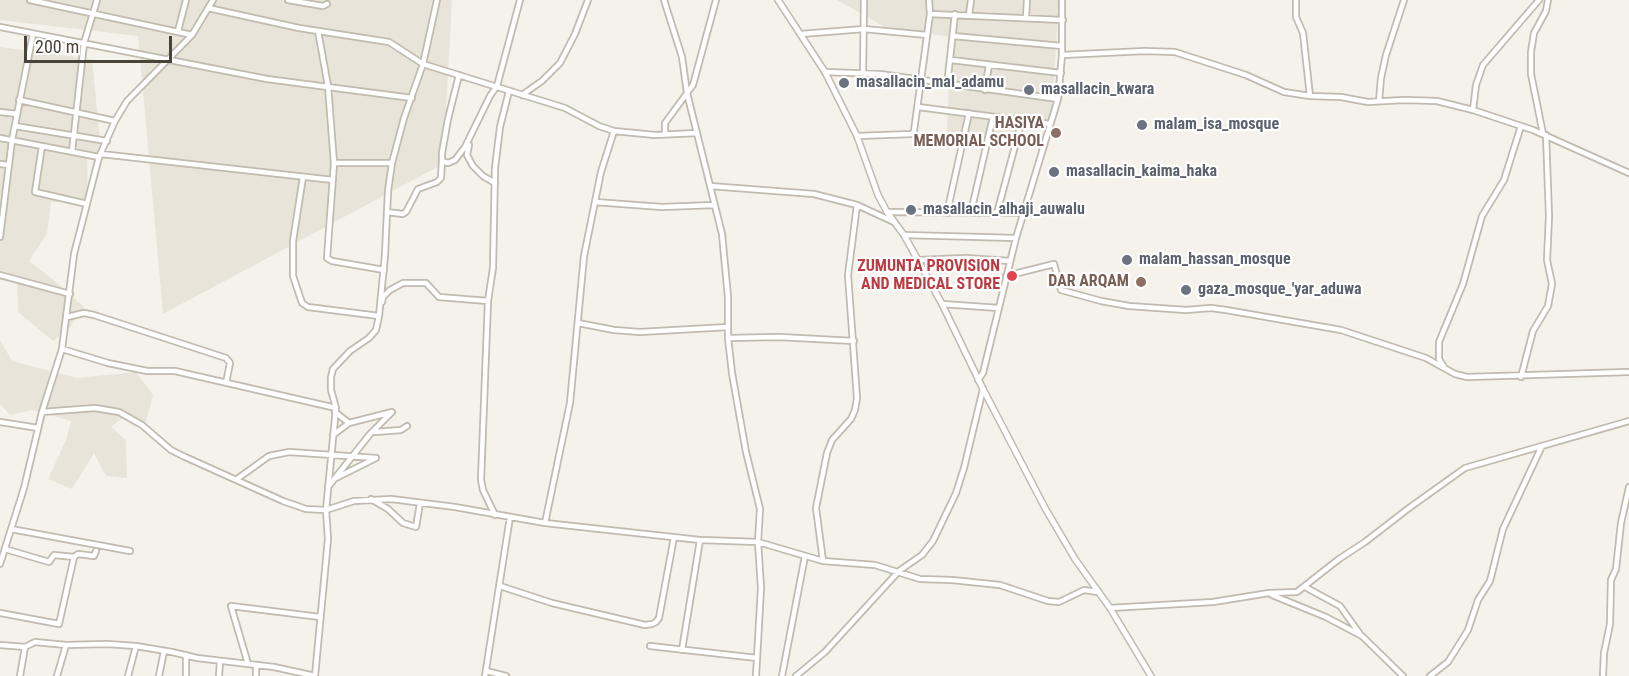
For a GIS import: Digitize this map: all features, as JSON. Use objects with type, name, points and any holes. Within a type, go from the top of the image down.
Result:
[{"type":"street","points":[[30,0],[192,35]]},
{"type":"street","points":[[72,152],[84,43],[97,0]]},
{"type":"street","points":[[178,32],[186,0]]},
{"type":"street","points":[[0,564],[24,488],[42,412],[62,349],[74,254],[100,156],[115,121],[127,101],[192,35],[213,0]]},
{"type":"street","points":[[288,0],[323,6],[327,4]]},
{"type":"street","points":[[379,316],[392,163],[404,118],[423,64],[437,0]]},
{"type":"street","points":[[442,161],[448,163],[455,160],[470,140],[497,86],[520,0]]},
{"type":"street","points":[[522,94],[542,81],[560,63],[575,34],[588,0]]},
{"type":"street","points":[[664,0],[682,57],[687,93],[722,234],[728,338],[746,452],[760,508],[758,543],[761,588],[756,676]]},
{"type":"street","points":[[666,134],[665,123],[693,85],[716,0]]},
{"type":"street","points":[[778,0],[825,72],[857,136],[871,178],[887,212],[918,260],[942,304],[982,389],[1045,508],[1075,559],[1110,608],[1151,676]]},
{"type":"street","points":[[863,73],[864,0]]},
{"type":"street","points":[[857,136],[912,134],[915,129],[930,14],[929,0]]},
{"type":"street","points":[[969,15],[970,0]]},
{"type":"street","points":[[1026,17],[1027,0]]},
{"type":"street","points":[[978,380],[983,373],[1016,238],[1058,99],[1062,55],[1062,0]]},
{"type":"street","points":[[1296,0],[1296,17],[1303,33],[1310,96]]},
{"type":"street","points":[[1379,101],[1386,55],[1404,0]]},
{"type":"street","points":[[1473,110],[1476,85],[1483,65],[1539,0]]},
{"type":"street","points":[[1521,377],[1533,331],[1548,306],[1552,284],[1547,260],[1549,216],[1545,135],[1531,74],[1534,33],[1546,11],[1548,0]]},
{"type":"street","points":[[208,8],[318,31],[389,42],[423,64],[565,108],[599,126],[614,131],[697,133]]},
{"type":"street","points":[[930,14],[1063,20]]},
{"type":"street","points":[[947,85],[955,14]]},
{"type":"street","points":[[0,27],[267,80],[412,98]]},
{"type":"street","points":[[801,34],[864,29],[927,35]]},
{"type":"street","points":[[318,31],[328,86],[334,163],[327,258],[332,261],[384,270]]},
{"type":"street","points":[[0,237],[12,140],[33,34]]},
{"type":"street","points":[[953,36],[1062,46]]},
{"type":"street","points":[[1062,55],[1175,52],[1246,75],[1284,92],[1368,102],[1437,101],[1521,126],[1629,173]]},
{"type":"street","points":[[951,60],[1061,74]]},
{"type":"street","points":[[986,90],[989,65]]},
{"type":"street","points":[[825,72],[898,76],[947,85],[1058,99]]},
{"type":"street","points":[[387,212],[403,214],[418,189],[437,182],[441,178],[448,118],[459,75]]},
{"type":"street","points":[[495,515],[483,490],[481,480],[488,301],[493,268],[495,183],[500,128],[509,91]]},
{"type":"street","points":[[19,100],[115,121]]},
{"type":"street","points":[[918,107],[1050,124]]},
{"type":"street","points":[[0,112],[17,114]]},
{"type":"street","points":[[946,213],[969,113]]},
{"type":"street","points":[[971,213],[993,117]]},
{"type":"street","points":[[997,213],[1022,120]]},
{"type":"street","points":[[15,126],[106,141]]},
{"type":"street","points":[[1444,368],[1439,359],[1439,342],[1463,284],[1482,216],[1504,180],[1521,126]]},
{"type":"street","points":[[545,523],[570,402],[584,256],[601,172],[614,131]]},
{"type":"street","points":[[0,138],[100,156],[333,180]]},
{"type":"street","points":[[470,140],[467,155],[473,166],[495,183]]},
{"type":"street","points":[[42,146],[35,192],[87,204]]},
{"type":"street","points":[[334,163],[392,163]]},
{"type":"street","points":[[0,164],[9,165]]},
{"type":"street","points":[[303,177],[293,241],[293,276],[302,303],[308,307],[379,316]]},
{"type":"street","points":[[710,186],[814,194],[857,205],[894,223]]},
{"type":"street","points":[[0,189],[7,190]]},
{"type":"street","points":[[596,202],[662,207],[714,205]]},
{"type":"street","points":[[823,561],[816,508],[829,446],[851,419],[857,398],[848,275],[857,205]]},
{"type":"street","points":[[887,212],[1023,213]]},
{"type":"street","points":[[903,235],[1016,238]]},
{"type":"street","points":[[918,260],[966,258],[1010,261]]},
{"type":"street","points":[[1006,276],[1054,264],[1061,290],[1101,301],[1129,306],[1186,310],[1211,308],[1341,330],[1426,358],[1467,377],[1629,372]]},
{"type":"street","points":[[0,275],[70,294]]},
{"type":"street","points":[[0,645],[25,647],[35,642],[136,646],[315,676],[328,539],[326,510],[335,410],[331,390],[333,369],[350,351],[369,338],[376,330],[383,297],[403,283],[426,283],[440,297],[488,301]]},
{"type":"street","points":[[942,304],[999,308]]},
{"type":"street","points":[[67,316],[84,313],[94,315],[229,359],[226,383]]},
{"type":"street","points":[[578,322],[640,333],[728,327]]},
{"type":"street","points":[[728,338],[779,337],[854,341]]},
{"type":"street","points":[[62,349],[108,363],[147,371],[175,371],[335,410],[349,423]]},
{"type":"street","points":[[796,676],[825,652],[899,572],[921,555],[942,526],[964,468],[982,389]]},
{"type":"street","points":[[42,412],[95,408],[119,412],[142,425],[171,450],[300,507],[326,510],[354,501],[371,499],[420,503],[545,523],[700,540],[758,543],[823,561],[875,564],[928,581],[952,580],[1000,585],[1040,600],[1059,602],[1084,590],[1098,592]]},
{"type":"street","points":[[328,488],[352,457],[393,412],[349,423],[333,435]]},
{"type":"street","points":[[1110,608],[1213,602],[1269,593],[1293,593],[1305,587],[1330,565],[1365,543],[1465,468],[1629,421]]},
{"type":"street","points":[[0,422],[38,428]]},
{"type":"street","points":[[375,432],[401,430],[406,426]]},
{"type":"street","points":[[1430,676],[1448,662],[1467,630],[1478,600],[1490,581],[1503,529],[1542,446]]},
{"type":"street","points":[[237,478],[268,456],[289,452],[376,458],[336,478]]},
{"type":"street","points":[[1603,676],[1604,653],[1610,624],[1611,580],[1616,568],[1621,523],[1629,487]]},
{"type":"street","points":[[371,499],[388,509],[403,523],[416,527],[420,503]]},
{"type":"street","points":[[506,676],[485,674],[510,518]]},
{"type":"street","points":[[1621,523],[1629,524]]},
{"type":"street","points":[[11,530],[130,551]]},
{"type":"street","points":[[500,585],[552,603],[645,625],[652,624],[659,618],[674,537]]},
{"type":"street","points":[[682,650],[700,540]]},
{"type":"street","points":[[5,549],[49,562],[54,555],[94,556],[96,551]]},
{"type":"street","points":[[782,676],[805,556]]},
{"type":"street","points":[[0,613],[59,624],[74,557]]},
{"type":"street","points":[[1305,587],[1341,606],[1362,636],[1403,676]]},
{"type":"street","points":[[1269,593],[1326,617],[1362,636]]},
{"type":"street","points":[[248,664],[231,606],[320,617]]},
{"type":"street","points":[[57,676],[66,645]]},
{"type":"street","points":[[128,676],[136,646]]},
{"type":"street","points":[[650,646],[757,658]]},
{"type":"street","points":[[20,676],[25,647]]},
{"type":"street","points":[[159,676],[164,651]]},
{"type":"street","points":[[186,655],[186,676]]},
{"type":"street","points":[[219,676],[220,661]]},
{"type":"street","points":[[256,665],[256,676]]},
{"type":"shaded area","points":[[0,0],[452,0],[443,164],[163,314],[138,36],[0,20]]},
{"type":"shaded area","points":[[837,0],[1059,0],[1051,123],[946,149],[951,37],[885,27]]},
{"type":"shaded area","points":[[0,47],[92,59],[101,150],[87,155],[88,201],[51,202],[47,234],[29,261],[84,307],[70,327],[53,341],[18,312],[17,283],[0,278]]},
{"type":"shaded area","points":[[0,340],[12,361],[77,378],[136,372],[153,395],[146,422],[121,419],[111,427],[126,440],[127,478],[106,476],[94,453],[72,489],[48,479],[66,440],[71,421],[32,410],[10,415],[0,404]]},
{"type":"place","name":"masallacin_mal_adamu","points":[[844,83]]},
{"type":"place","name":"masallacin_kwara","points":[[1029,90]]},
{"type":"place","name":"malam_isa_mosque","points":[[1142,125]]},
{"type":"place","name":"HASIYA MEMORIAL SCHOOL","points":[[1056,133]]},
{"type":"place","name":"masallacin_kaima_haka","points":[[1054,172]]},
{"type":"place","name":"masallacin_alhaji_auwalu","points":[[911,210]]},
{"type":"place","name":"malam_hassan_mosque","points":[[1127,260]]},
{"type":"place","name":"ZUMUNTA PROVISION AND MEDICAL STORE","points":[[1012,276]]},
{"type":"place","name":"DAR ARQAM","points":[[1141,282]]},
{"type":"place","name":"gaza_mosque_'yar_aduwa","points":[[1186,290]]}]
